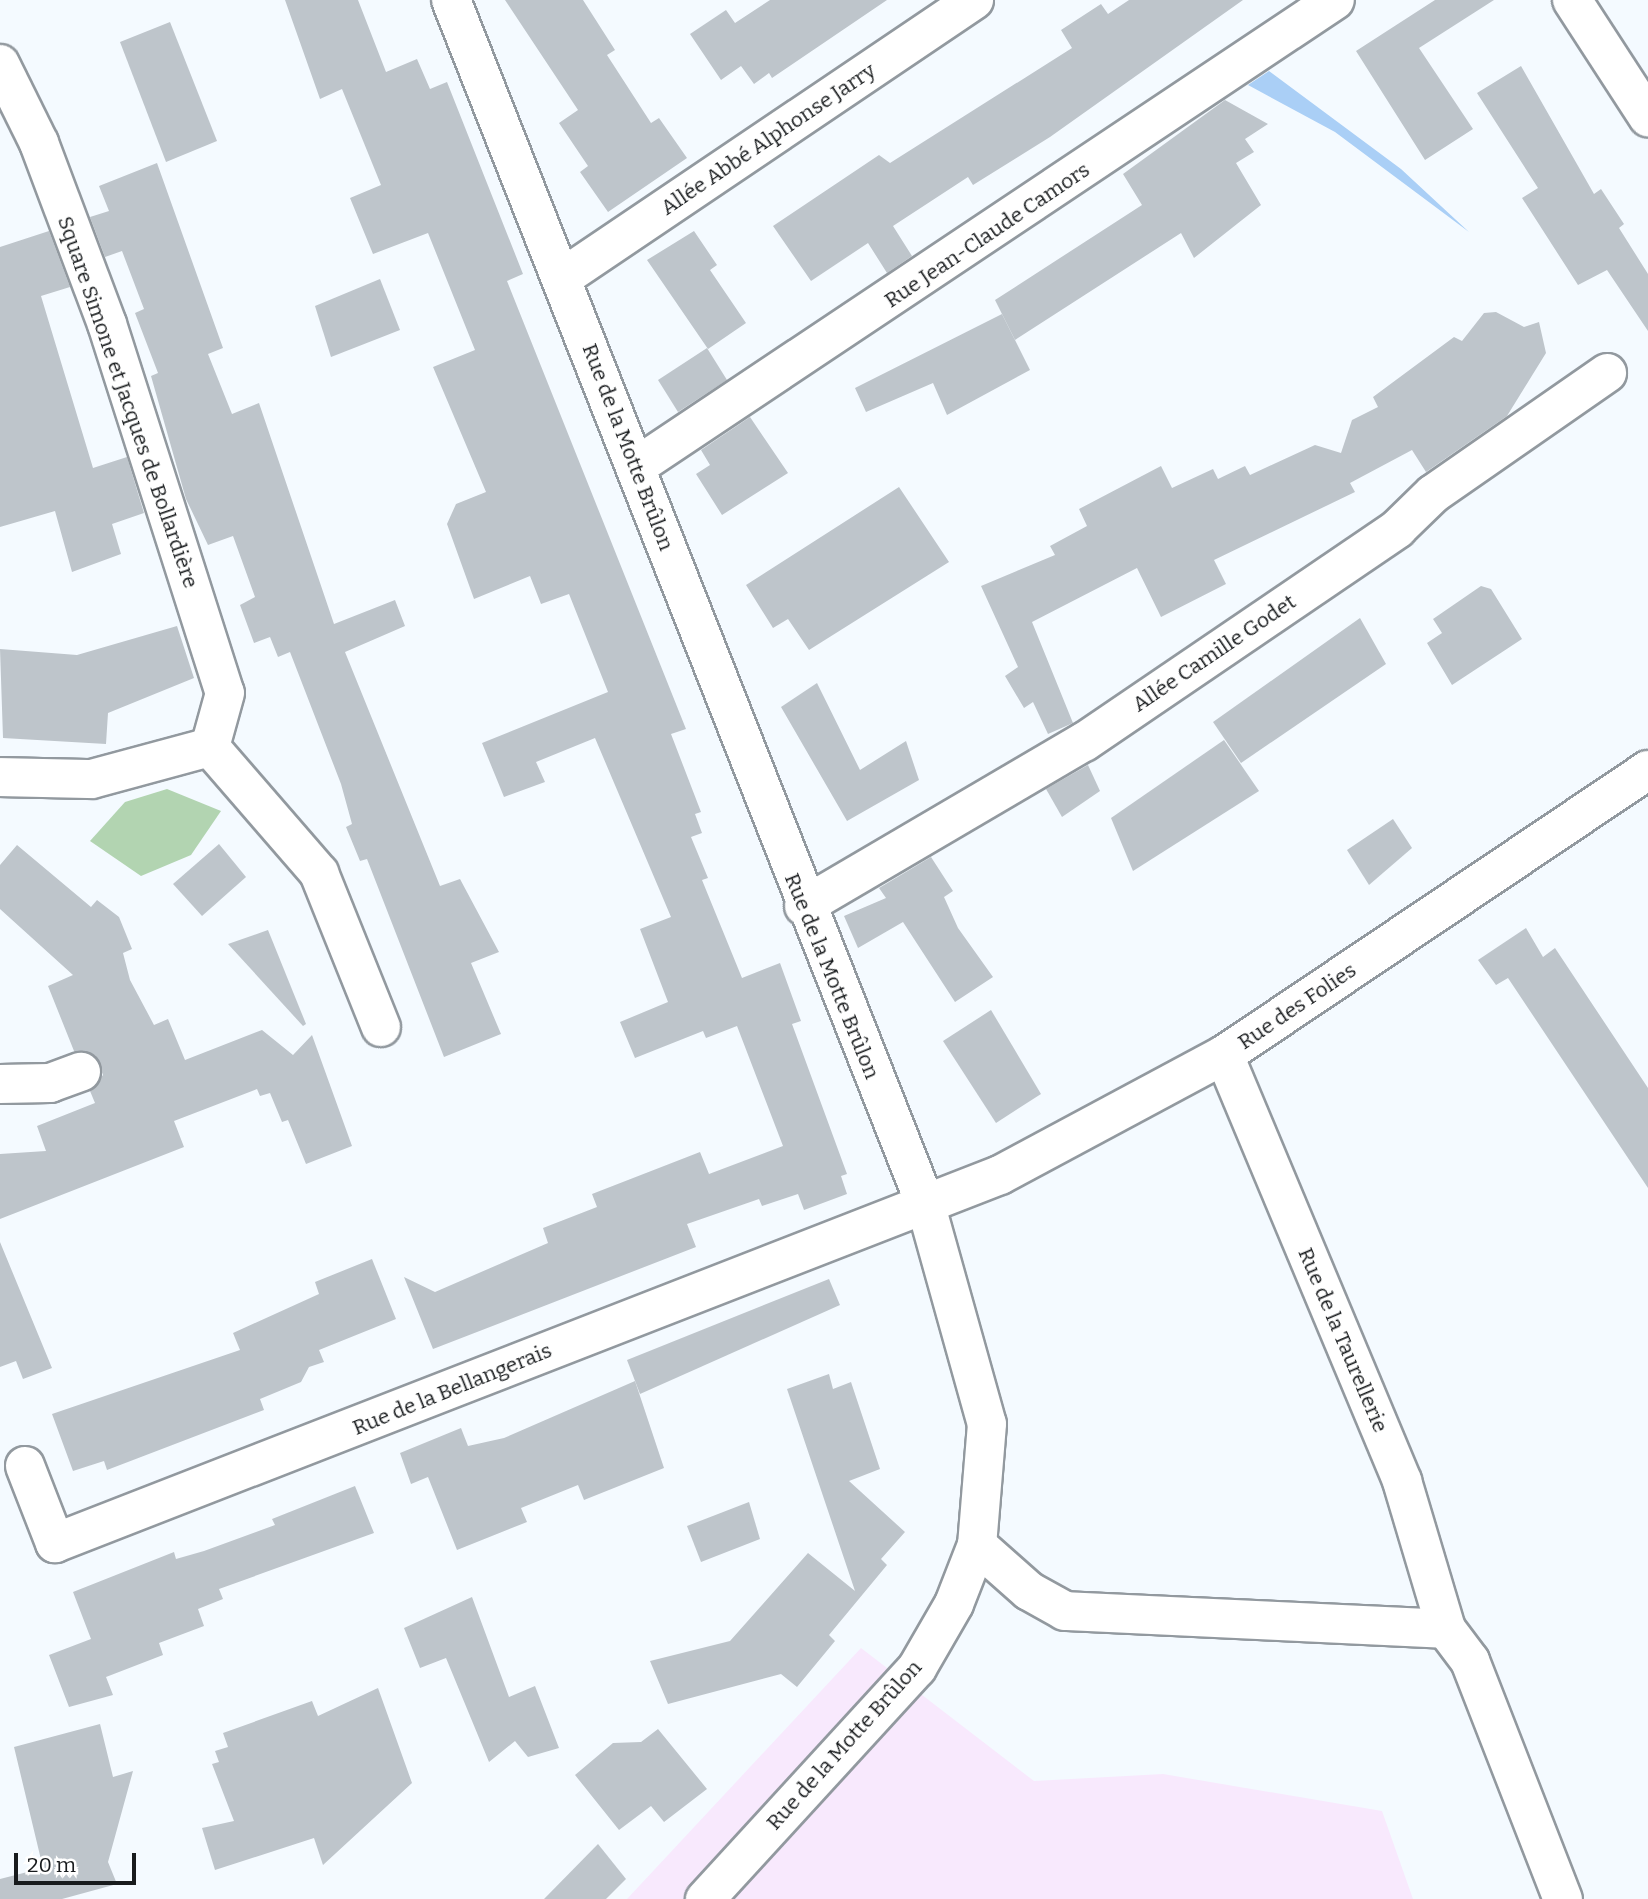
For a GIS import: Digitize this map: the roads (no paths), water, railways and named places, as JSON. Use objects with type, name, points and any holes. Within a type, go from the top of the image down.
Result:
[{"type":"street","name":"Rue de la Motte Brûlon","points":[[451,0],[637,466],[804,906],[926,1206],[987,1424],[977,1545],[954,1604],[917,1668],[705,1899]]},
{"type":"street","name":"Allée Abbé Alphonse Jarry","points":[[562,278],[974,0]]},
{"type":"street","name":"Rue Jean-Claude Camors","points":[[637,466],[1335,0]]},
{"type":"street","points":[[1572,0],[1648,117]]},
{"type":"street","name":"Square Simone et Jacques de Bollardière","points":[[0,64],[39,143],[107,324],[225,693],[210,747]]},
{"type":"street","name":"Allée Camille Godet","points":[[804,906],[1084,742],[1397,529],[1433,494],[1607,373]]},
{"type":"street","points":[[0,777],[91,779],[210,747],[319,873],[381,1027]]},
{"type":"street","name":"Rue des Folies","points":[[926,1206],[1067,1141],[1224,1055],[1648,770]]},
{"type":"street","name":"Rue de la Taurellerie","points":[[1224,1055],[1402,1481],[1446,1629],[1470,1661],[1563,1899]]},
{"type":"street","points":[[0,1084],[50,1083],[81,1072]]},
{"type":"street","name":"Rue de la Bellangerais","points":[[25,1466],[55,1543],[926,1206]]},
{"type":"street","points":[[977,1545],[1029,1591],[1065,1611],[1446,1629]]},
{"type":"water","points":[[1269,71],[1401,169],[1469,232],[1335,132],[1248,85]]}]
